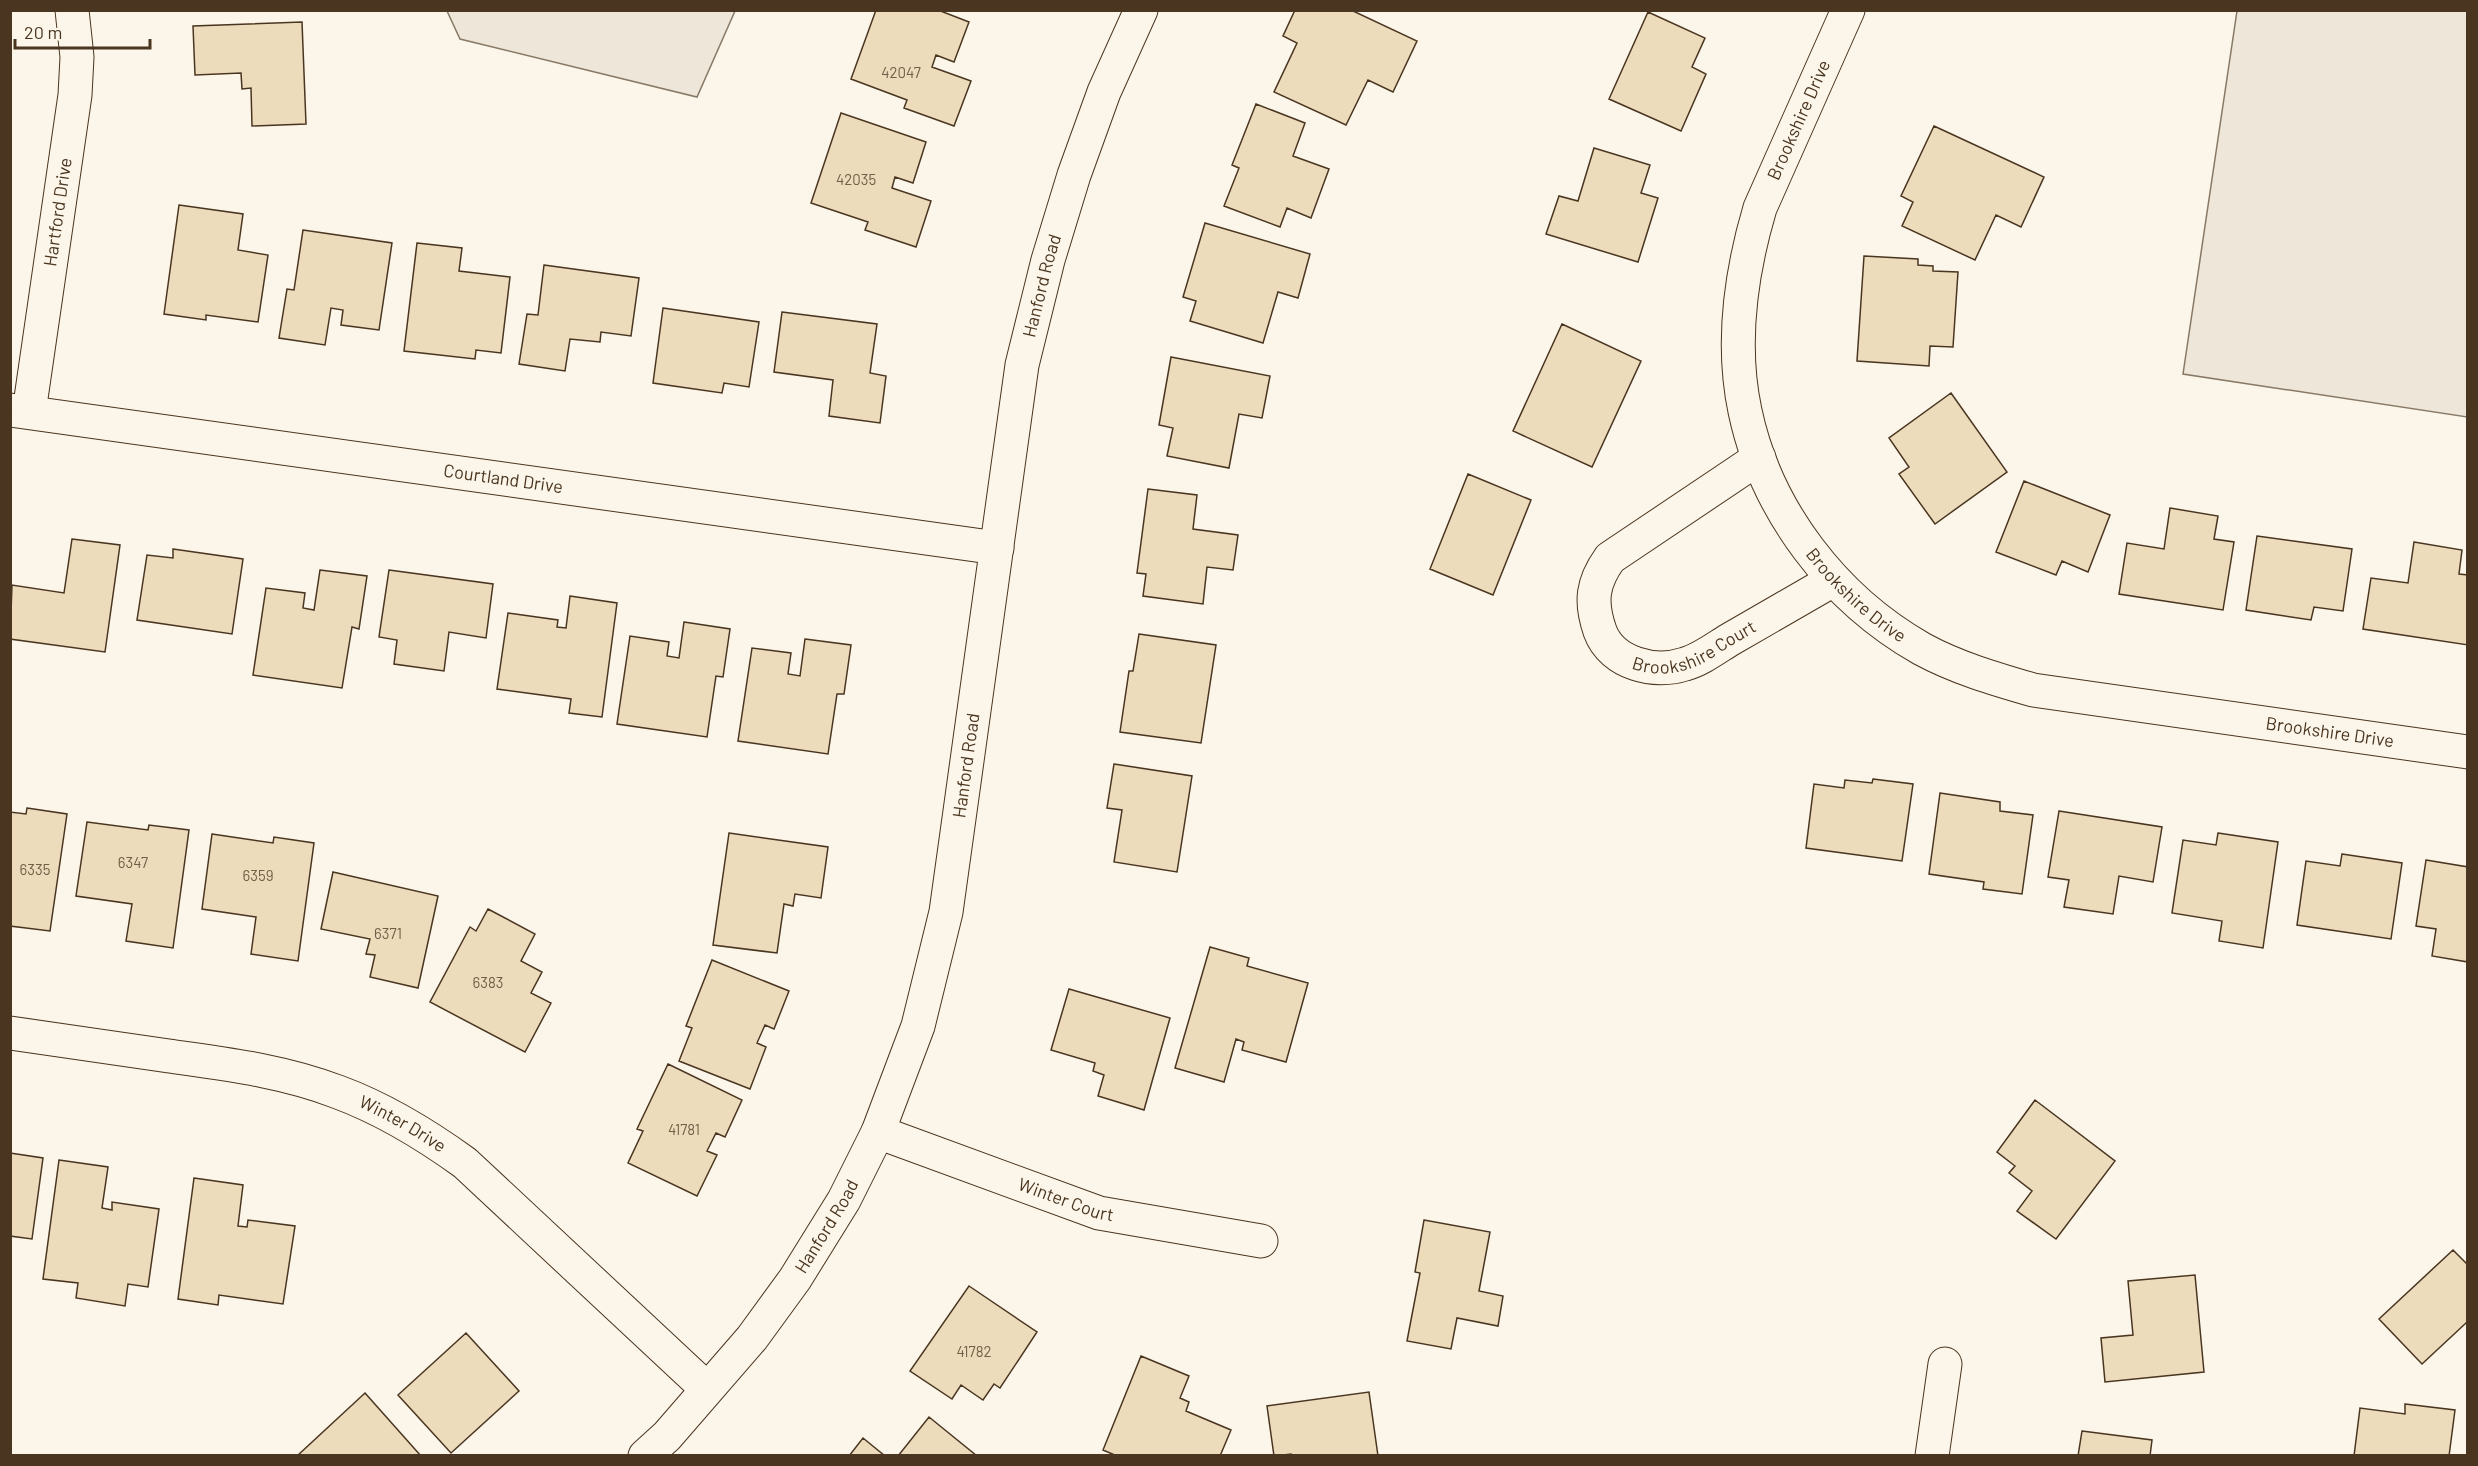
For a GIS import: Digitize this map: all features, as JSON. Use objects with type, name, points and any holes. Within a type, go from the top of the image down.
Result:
[{"type":"street","name":"Hartford Drive","points":[[20,411],[75,95],[77,57],[72,10]]},
{"type":"street","name":"Hanford Road","points":[[645,1455],[667,1436],[752,1338],[795,1279],[844,1200],[878,1132],[918,1026],[946,912],[1022,365],[1048,260],[1074,175],[1104,92],[1141,10]]},
{"type":"street","name":"Brookshire Drive","points":[[1848,10],[1760,208],[1741,291],[1739,351],[1745,410],[1758,458],[1790,524],[1833,580],[1874,617],[1923,649],[1976,674],[2033,690],[2468,752]]},
{"type":"street","name":"Courtland Drive","points":[[20,411],[997,548]]},
{"type":"street","name":"Brookshire Court","points":[[1758,458],[1610,558],[1600,572],[1593,595],[1594,614],[1602,636],[1618,654],[1634,664],[1657,669],[1686,664],[1833,580]]},
{"type":"street","name":"Winter Drive","points":[[10,1033],[219,1063],[287,1076],[338,1091],[382,1111],[425,1135],[465,1163],[707,1389]]},
{"type":"street","name":"Winter Court","points":[[878,1132],[1099,1213],[1262,1241]]},
{"type":"street","points":[[1932,1455],[1945,1364]]},
{"type":"shaded area","points":[[447,11],[735,11],[697,97],[460,39]]},
{"type":"shaded area","points":[[2237,11],[2467,11],[2467,417],[2183,374]]},
{"type":"building","points":[[876,10],[938,10],[969,22],[954,62],[936,55],[932,67],[971,81],[954,126],[904,108],[907,100],[851,79]]},
{"type":"building","points":[[1295,10],[1351,10],[1417,41],[1393,92],[1368,80],[1346,125],[1274,92],[1297,43],[1283,36]]},
{"type":"building","points":[[1648,12],[1705,38],[1692,67],[1706,74],[1681,131],[1609,99]]},
{"type":"building","points":[[302,22],[306,124],[252,126],[251,88],[242,89],[241,73],[195,75],[193,26]]},
{"type":"building","points":[[1256,104],[1305,123],[1293,156],[1329,169],[1311,218],[1287,208],[1280,227],[1224,206],[1239,168],[1232,165]]},
{"type":"building","points":[[841,113],[926,142],[913,183],[895,177],[892,188],[931,201],[916,247],[865,230],[868,222],[811,203]]},
{"type":"building","points":[[1934,126],[2044,177],[2021,227],[1996,215],[1975,260],[1902,226],[1913,202],[1901,196]]},
{"type":"building","points":[[1594,148],[1650,165],[1641,193],[1658,198],[1638,262],[1546,234],[1559,196],[1578,201]]},
{"type":"building","points":[[179,205],[243,214],[238,250],[268,255],[258,322],[206,315],[206,320],[164,314]]},
{"type":"building","points":[[1205,223],[1310,254],[1298,298],[1278,292],[1263,343],[1190,321],[1196,301],[1183,297]]},
{"type":"building","points":[[303,230],[392,243],[379,330],[341,325],[343,310],[331,308],[325,345],[279,338],[287,289],[294,290]]},
{"type":"building","points":[[417,243],[462,248],[459,271],[510,277],[501,353],[476,350],[475,359],[404,351]]},
{"type":"building","points":[[1864,256],[1918,259],[1918,265],[1933,266],[1933,271],[1958,272],[1953,347],[1930,346],[1929,366],[1857,361]]},
{"type":"building","points":[[544,265],[639,278],[631,336],[601,332],[600,342],[570,339],[565,371],[519,364],[527,314],[538,315]]},
{"type":"building","points":[[663,308],[759,322],[749,387],[724,383],[722,393],[653,383]]},
{"type":"building","points":[[782,312],[877,324],[870,373],[886,376],[880,423],[829,416],[833,380],[774,372]]},
{"type":"building","points":[[1562,324],[1641,361],[1592,467],[1513,431]]},
{"type":"building","points":[[1171,357],[1270,376],[1262,418],[1239,414],[1229,468],[1167,456],[1173,428],[1159,425]]},
{"type":"building","points":[[1951,393],[2007,472],[1935,524],[1899,474],[1909,467],[1889,438]]},
{"type":"building","points":[[1468,474],[1531,500],[1493,595],[1430,569]]},
{"type":"building","points":[[2024,481],[2110,515],[2088,572],[2062,561],[2056,575],[1996,552]]},
{"type":"building","points":[[1148,489],[1197,495],[1193,529],[1238,535],[1233,570],[1207,567],[1203,604],[1143,596],[1146,574],[1137,573]]},
{"type":"building","points":[[2170,508],[2218,516],[2214,539],[2234,542],[2223,610],[2119,594],[2127,543],[2164,549]]},
{"type":"building","points":[[2257,536],[2352,549],[2343,611],[2314,607],[2311,620],[2246,610]]},
{"type":"building","points":[[72,539],[120,545],[105,652],[10,639],[12,585],[64,593]]},
{"type":"building","points":[[2414,542],[2462,550],[2459,574],[2468,575],[2468,645],[2363,629],[2371,578],[2408,583]]},
{"type":"building","points":[[173,549],[243,559],[232,634],[137,620],[147,555],[173,558]]},
{"type":"building","points":[[320,570],[367,576],[359,629],[352,627],[342,688],[253,675],[266,588],[305,593],[303,608],[314,610]]},
{"type":"building","points":[[389,570],[493,584],[486,638],[449,632],[444,671],[394,664],[397,640],[379,637]]},
{"type":"building","points":[[570,596],[617,603],[602,717],[569,713],[571,699],[497,689],[508,613],[558,620],[557,627],[566,628]]},
{"type":"building","points":[[684,622],[730,629],[723,677],[716,676],[707,737],[617,724],[630,636],[669,642],[667,656],[679,658]]},
{"type":"building","points":[[1139,634],[1216,645],[1201,743],[1120,732],[1129,671],[1133,671]]},
{"type":"building","points":[[805,639],[851,645],[844,694],[837,694],[828,754],[738,741],[752,648],[791,653],[788,674],[800,676]]},
{"type":"building","points":[[1114,764],[1192,776],[1177,872],[1114,862],[1122,810],[1107,808]]},
{"type":"building","points":[[1873,779],[1913,784],[1902,861],[1806,848],[1814,784],[1844,788],[1845,780],[1872,783]]},
{"type":"building","points":[[1940,793],[2000,802],[2000,811],[2033,815],[2022,894],[1983,889],[1984,882],[1929,874]]},
{"type":"building","points":[[27,808],[67,814],[50,931],[10,926],[10,812],[26,814]]},
{"type":"building","points":[[2059,811],[2162,827],[2153,882],[2119,876],[2113,914],[2064,907],[2069,880],[2048,877]]},
{"type":"building","points":[[87,822],[148,830],[149,825],[189,830],[173,948],[126,941],[132,904],[76,896]]},
{"type":"building","points":[[729,833],[828,847],[821,898],[795,894],[793,906],[784,904],[777,953],[713,945]]},
{"type":"building","points":[[2218,833],[2278,842],[2263,948],[2219,941],[2222,921],[2172,913],[2183,840],[2216,845]]},
{"type":"building","points":[[212,834],[273,843],[274,837],[314,843],[298,961],[251,954],[256,917],[202,909]]},
{"type":"building","points":[[2342,854],[2402,863],[2391,939],[2297,925],[2306,861],[2340,866]]},
{"type":"building","points":[[2426,860],[2468,867],[2468,962],[2432,956],[2436,929],[2416,926]]},
{"type":"building","points":[[333,872],[438,896],[418,988],[370,977],[375,955],[366,954],[370,939],[321,929]]},
{"type":"building","points":[[488,909],[535,934],[521,961],[542,972],[531,993],[551,1003],[525,1052],[430,1002],[470,927],[476,931]]},
{"type":"building","points":[[1210,947],[1249,958],[1247,966],[1308,983],[1286,1062],[1242,1050],[1244,1042],[1236,1039],[1224,1082],[1175,1068]]},
{"type":"building","points":[[712,960],[789,991],[774,1029],[765,1025],[757,1043],[766,1047],[750,1089],[679,1061],[692,1028],[686,1026]]},
{"type":"building","points":[[1069,989],[1170,1018],[1144,1110],[1098,1096],[1104,1075],[1093,1071],[1095,1063],[1051,1050]]},
{"type":"building","points":[[668,1064],[742,1100],[725,1137],[716,1133],[707,1151],[717,1155],[697,1196],[628,1163],[643,1131],[637,1129]]},
{"type":"building","points":[[2035,1100],[2115,1161],[2056,1239],[2017,1211],[2032,1191],[2009,1173],[2015,1166],[1997,1152]]},
{"type":"building","points":[[10,1153],[43,1158],[32,1239],[10,1236]]},
{"type":"building","points":[[59,1160],[108,1167],[102,1208],[112,1210],[112,1202],[159,1209],[148,1287],[128,1284],[125,1306],[76,1298],[78,1283],[43,1279]]},
{"type":"building","points":[[194,1178],[243,1185],[238,1226],[247,1227],[248,1220],[295,1226],[283,1304],[219,1295],[218,1305],[178,1299]]},
{"type":"building","points":[[1424,1220],[1490,1232],[1479,1291],[1503,1296],[1498,1326],[1457,1318],[1451,1349],[1407,1341],[1420,1273],[1415,1272]]},
{"type":"building","points":[[2453,1250],[2468,1265],[2468,1325],[2466,1323],[2422,1364],[2379,1319]]},
{"type":"building","points":[[2195,1275],[2204,1372],[2105,1382],[2101,1338],[2133,1335],[2128,1281]]},
{"type":"building","points":[[969,1286],[1037,1332],[1000,1388],[994,1384],[983,1400],[961,1385],[952,1399],[910,1371]]},
{"type":"building","points":[[466,1333],[519,1391],[451,1453],[398,1395]]},
{"type":"building","points":[[1141,1356],[1189,1376],[1180,1398],[1189,1402],[1186,1411],[1231,1430],[1220,1456],[1117,1456],[1103,1450]]},
{"type":"building","points":[[1369,1392],[1378,1456],[1291,1456],[1291,1454],[1274,1456],[1267,1406]]},
{"type":"building","points":[[365,1393],[421,1456],[297,1456]]},
{"type":"building","points":[[2405,1404],[2455,1410],[2449,1456],[2354,1456],[2360,1408],[2405,1414]]},
{"type":"building","points":[[929,1417],[977,1456],[898,1456]]},
{"type":"building","points":[[2082,1431],[2152,1440],[2150,1456],[2078,1456]]},
{"type":"building","points":[[863,1438],[885,1456],[849,1456]]}]
